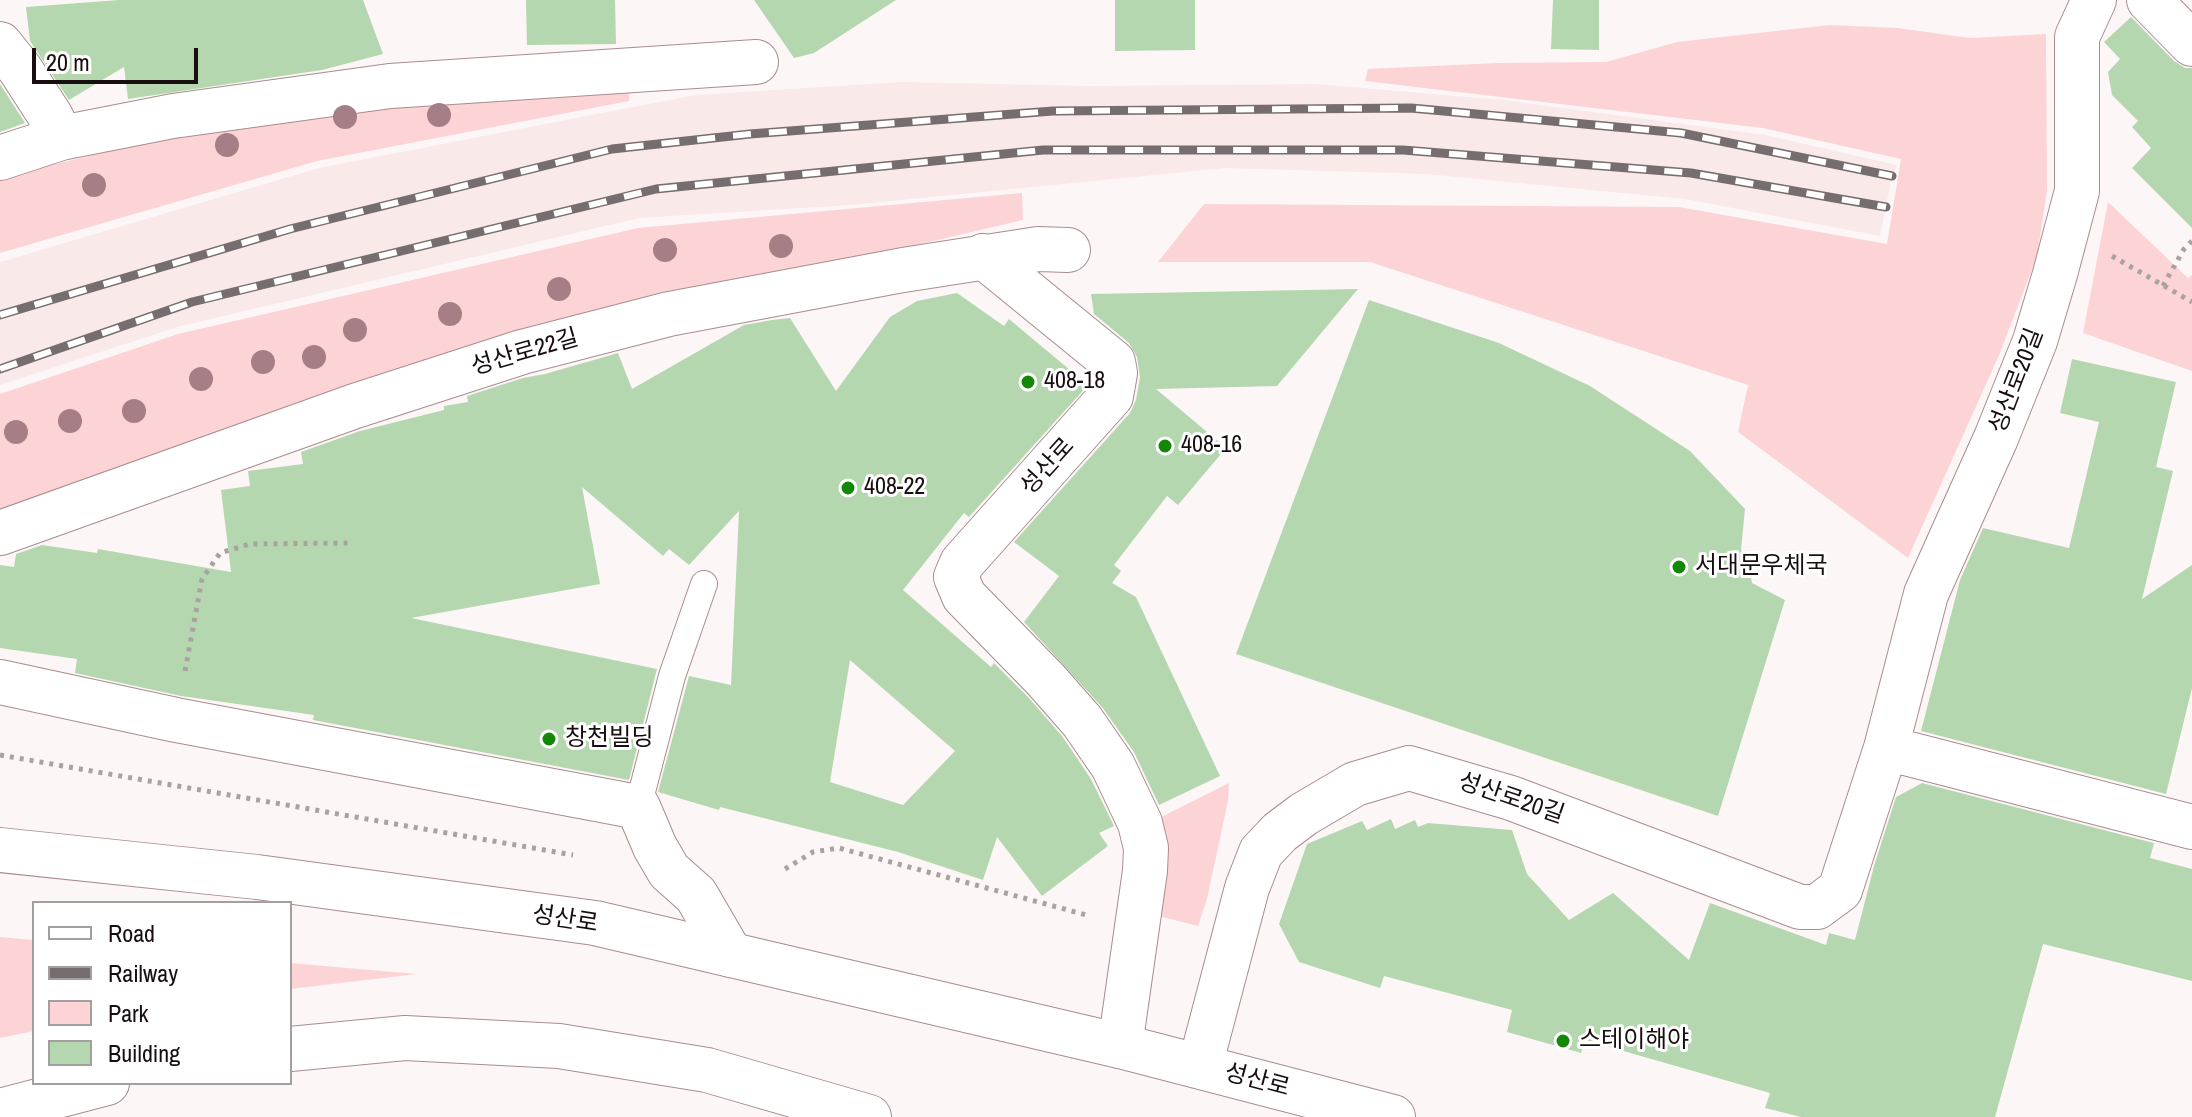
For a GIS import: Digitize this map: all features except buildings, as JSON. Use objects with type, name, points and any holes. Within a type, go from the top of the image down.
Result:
[{"type":"street","name":"성산로20길","points":[[1200,1066],[1247,888],[1261,852],[1280,832],[1304,814],[1355,784],[1409,768],[1462,781],[1800,907],[1817,907],[1840,890],[1886,748],[1926,594],[1996,438],[2035,341],[2077,191],[2077,37],[2094,0]]},
{"type":"street","points":[[2149,0],[2192,44]]},
{"type":"street","points":[[0,44],[35,93],[61,138]]},
{"type":"street","points":[[0,158],[61,138],[173,116],[390,86],[756,62]]},
{"type":"street","name":"성산로22길","points":[[0,533],[355,406],[522,352],[669,314],[983,256],[1038,249],[1068,250]]},
{"type":"street","name":"성산로","points":[[983,256],[1113,362],[1115,373],[1111,396],[962,563],[956,577],[964,596],[1082,721],[1113,766],[1140,823],[1146,848],[1145,871],[1120,1046]]},
{"type":"street","points":[[0,682],[176,720],[638,807],[669,871],[696,895],[731,955]]},
{"type":"street","points":[[1886,748],[2192,827]]},
{"type":"street","name":"성산로","points":[[0,850],[257,877],[595,923],[1120,1046],[1393,1117]]},
{"type":"street","points":[[292,1049],[405,1038],[559,1046],[707,1070],[869,1117]]},
{"type":"street","points":[[0,1111],[99,1085]]},
{"type":"lane","points":[[638,807],[672,676],[704,584]]},
{"type":"path","points":[[2163,286],[2192,241]]},
{"type":"path","points":[[2114,257],[2192,302]]},
{"type":"path","points":[[176,720],[202,579],[220,553],[250,544],[349,543]]},
{"type":"path","points":[[0,755],[573,855]]},
{"type":"path","points":[[785,869],[813,852],[839,848],[1096,917]]},
{"type":"shaded area","points":[[902,82],[1088,86],[1315,84],[1503,100],[1765,135],[1897,165],[1880,236],[1685,199],[1426,174],[1225,168],[851,205],[639,218],[177,327],[0,385],[0,262],[319,168],[695,95]]},
{"type":"green space","points":[[1830,25],[1897,28],[1970,38],[2046,34],[2047,191],[2037,256],[2000,353],[1908,558],[1738,432],[1748,385],[1370,262],[1158,262],[1204,204],[1679,207],[1887,244],[1901,159],[1763,128],[1365,81],[1368,69],[1606,62],[1677,42]]},
{"type":"green space","points":[[630,85],[629,101],[317,161],[0,253],[0,179],[30,170],[242,120]]},
{"type":"green space","points":[[1022,193],[1023,220],[518,338],[0,516],[0,394],[178,334],[638,228]]},
{"type":"green space","points":[[2108,202],[2188,278],[2192,275],[2192,371],[2083,333]]},
{"type":"green space","points":[[1229,783],[1207,899],[1198,926],[1155,915],[1157,819]]},
{"type":"green space","points":[[0,937],[32,940],[32,1031],[0,1038]]},
{"type":"green space","points":[[292,963],[417,974],[292,989]]},
{"type":"railway","points":[[0,315],[290,229],[612,149],[750,134],[1053,111],[1411,108],[1681,133],[1892,176]]},
{"type":"railway","points":[[0,369],[192,302],[656,189],[1043,150],[1403,150],[1691,173],[1886,207]]},
{"type":"place","name":"408-18","points":[[1028,382]]},
{"type":"place","name":"408-16","points":[[1165,446]]},
{"type":"place","name":"408-22","points":[[848,488]]},
{"type":"place","name":"서대문우체국","points":[[1679,567]]},
{"type":"place","name":"창천빌딩","points":[[549,739]]},
{"type":"place","name":"스테이해야","points":[[1563,1041]]}]
